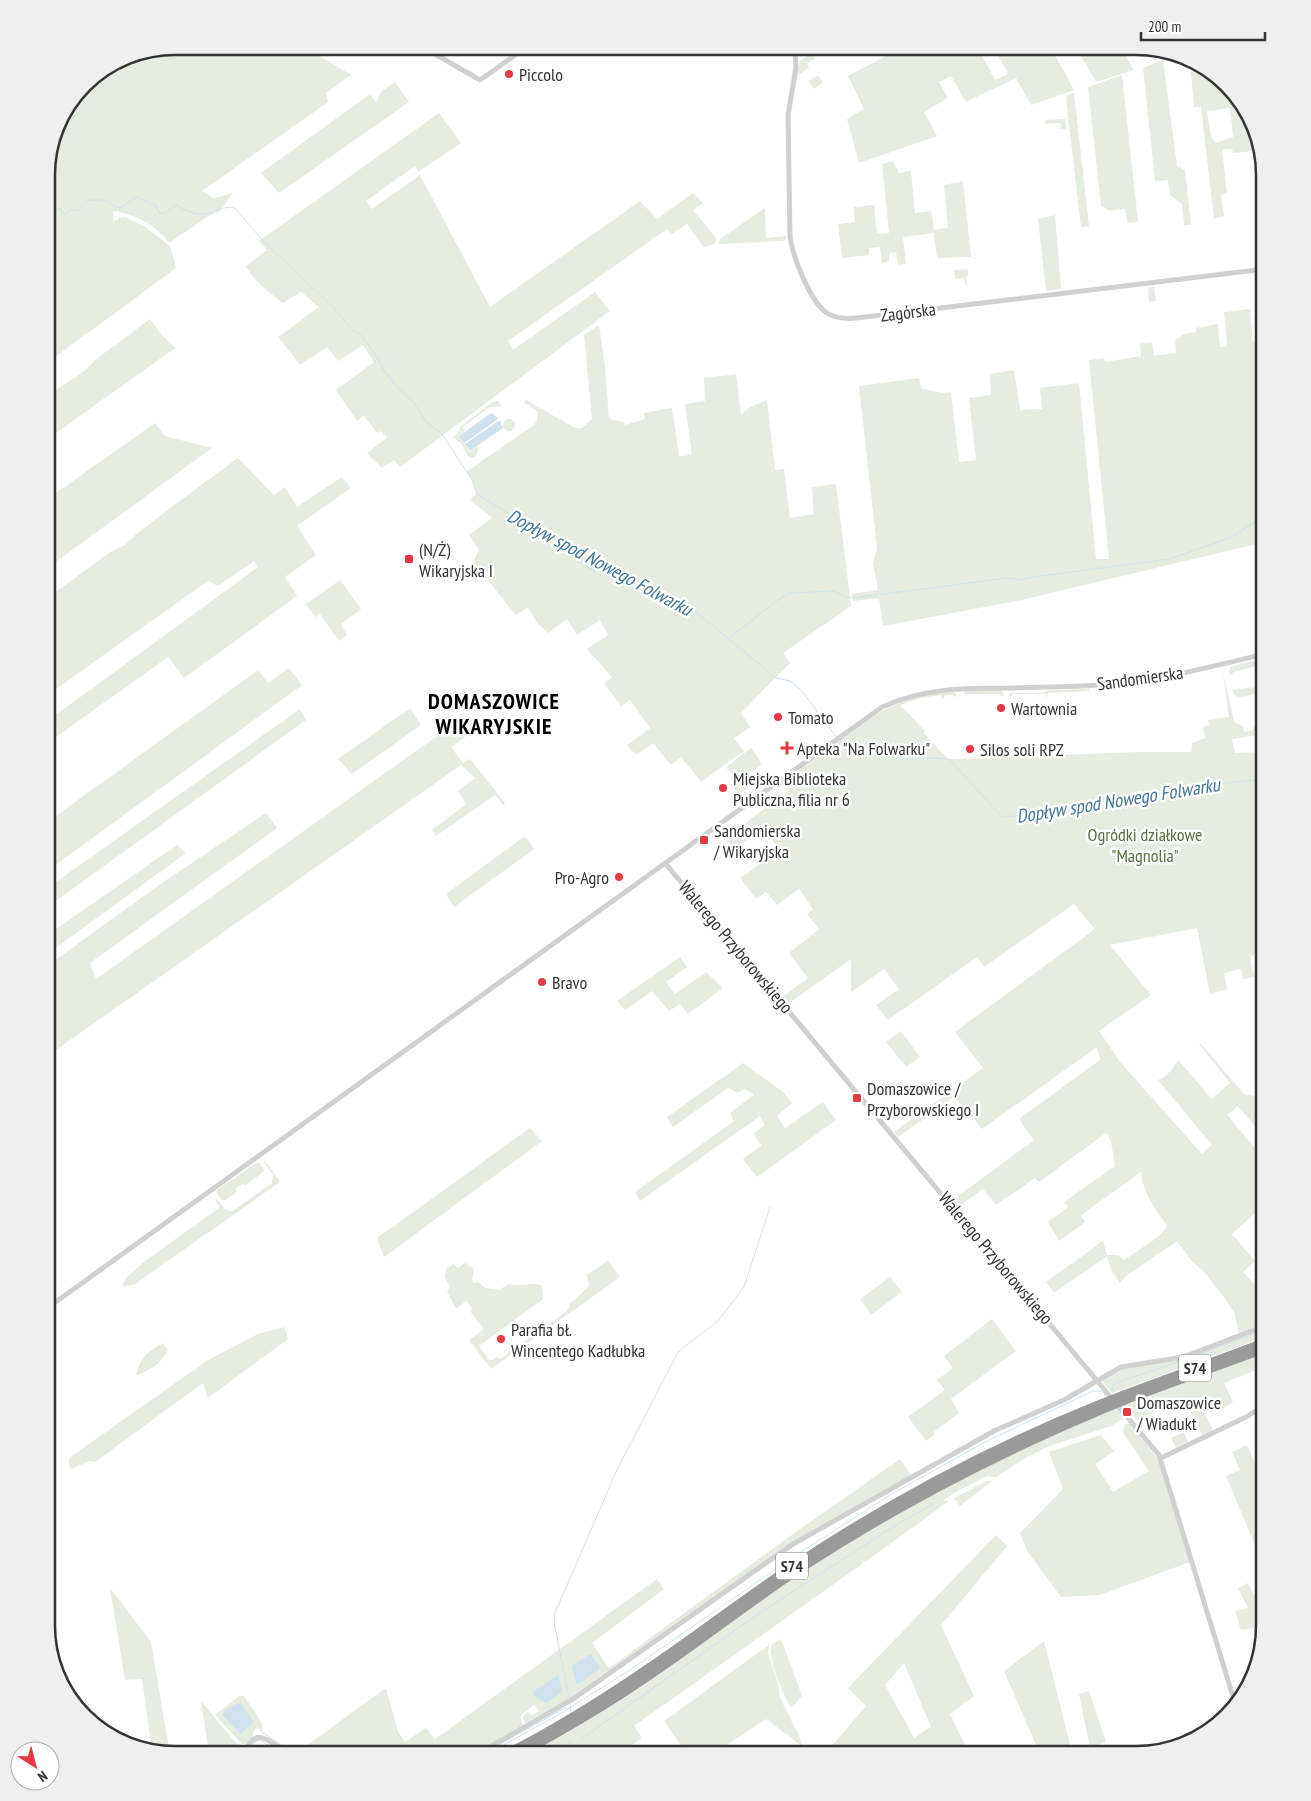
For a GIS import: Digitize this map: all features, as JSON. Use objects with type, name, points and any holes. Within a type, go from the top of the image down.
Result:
[{"type":"highway","name":"S74","points":[[519,1746],[560,1724],[617,1689],[773,1579],[867,1519],[930,1484],[989,1453],[1256,1346]]},
{"type":"highway","name":"S74","points":[[1127,1397],[1256,1352]]},
{"type":"highway","name":"S74","points":[[534,1746],[621,1695],[778,1584],[883,1518],[997,1457],[1100,1408]]},
{"type":"street","points":[[437,55],[480,80],[515,55]]},
{"type":"street","name":"Zagórska","points":[[796,55],[796,68],[788,115],[790,238],[795,256],[814,297],[821,308],[831,315],[852,318],[1256,270]]},
{"type":"street","name":"Sandomierska","points":[[55,1303],[875,711],[896,701],[918,694],[945,689],[1055,687],[1122,683],[1180,674],[1256,656]]},
{"type":"street","name":"Walerego Przyborowskiego","points":[[665,863],[1161,1458],[1233,1696]]},
{"type":"street","points":[[492,1746],[573,1699],[793,1544],[1002,1427],[1056,1404],[1121,1367],[1183,1357],[1256,1329]]},
{"type":"street","points":[[1161,1458],[1256,1411]]},
{"type":"street","points":[[249,1746],[253,1740],[260,1737],[277,1746]]},
{"type":"green space","points":[[167,55],[318,55],[351,75],[326,93],[328,102],[202,191],[214,198],[233,193],[220,211],[210,215],[169,243],[158,231],[144,221],[129,214],[113,211],[113,222],[123,216],[145,227],[170,246],[176,268],[55,357],[56,159],[67,122],[90,90],[108,75],[129,64],[152,57]]},
{"type":"green space","points":[[808,55],[813,55],[815,58],[807,64],[809,68],[798,75],[800,61]]},
{"type":"green space","points":[[888,55],[982,55],[995,80],[1008,74],[998,55],[1055,55],[1074,90],[1031,105],[1016,78],[966,102],[951,76],[939,82],[948,98],[924,112],[937,136],[859,163],[847,119],[864,109],[848,76]]},
{"type":"green space","points":[[1081,55],[1125,55],[1134,70],[1096,82]]},
{"type":"green space","points":[[1163,60],[1177,166],[1185,170],[1191,225],[1184,225],[1182,204],[1170,195],[1168,180],[1155,181],[1143,68]]},
{"type":"green space","points":[[1191,68],[1215,85],[1231,102],[1247,129],[1252,144],[1255,159],[1256,175],[1253,151],[1233,153],[1232,149],[1222,149],[1227,193],[1221,195],[1224,216],[1214,219],[1201,107],[1194,107]],"holes":[[[1230,108],[1233,137],[1216,143],[1211,137],[1207,111]]]},
{"type":"green space","points":[[818,75],[823,82],[814,89],[809,81]]},
{"type":"green space","points":[[1122,75],[1138,222],[1127,223],[1125,209],[1110,211],[1101,206],[1088,87]]},
{"type":"green space","points":[[395,82],[409,102],[279,193],[261,173],[370,94],[376,102],[381,92]]},
{"type":"green space","points":[[1074,93],[1089,226],[1081,227],[1066,99],[1067,96]]},
{"type":"green space","points":[[439,113],[461,143],[418,172],[415,166],[366,201],[372,209],[420,175],[490,307],[640,201],[657,219],[693,193],[703,203],[693,210],[716,238],[715,244],[704,247],[687,224],[672,234],[667,229],[508,341],[513,350],[595,292],[610,311],[400,467],[394,460],[382,468],[367,453],[387,438],[381,431],[377,433],[364,416],[357,421],[336,390],[374,362],[363,345],[338,361],[327,347],[300,365],[278,337],[319,307],[301,292],[283,303],[258,282],[246,266],[267,250],[259,241]]},
{"type":"green space","points":[[1065,119],[1066,129],[1061,129],[1060,123],[1046,124],[1045,120]]},
{"type":"green space","points":[[893,161],[899,173],[911,171],[915,213],[931,211],[934,230],[948,228],[944,185],[963,181],[971,257],[937,258],[934,233],[903,237],[906,264],[898,265],[896,252],[889,253],[889,261],[882,263],[880,247],[869,248],[869,255],[842,258],[838,224],[855,222],[854,207],[874,205],[877,234],[889,233],[882,164]]},
{"type":"green space","points":[[765,208],[766,238],[786,236],[784,241],[719,243],[720,239]]},
{"type":"green space","points":[[1055,215],[1061,289],[1046,291],[1038,219]]},
{"type":"green space","points":[[968,269],[968,276],[966,276],[967,285],[965,285],[964,278],[955,279],[954,270]]},
{"type":"green space","points":[[1154,287],[1156,301],[1149,302],[1148,288]]},
{"type":"green space","points":[[1250,309],[1253,342],[1256,342],[1256,544],[1017,601],[883,626],[879,598],[853,601],[852,594],[878,590],[873,563],[877,548],[859,386],[919,378],[921,388],[942,393],[951,392],[959,462],[976,460],[969,398],[991,395],[990,374],[1014,370],[1020,410],[1042,409],[1040,388],[1079,383],[1096,559],[1109,559],[1089,360],[1104,358],[1105,362],[1141,356],[1140,343],[1152,342],[1154,356],[1176,353],[1175,340],[1184,334],[1196,332],[1196,328],[1218,324],[1220,347],[1227,346],[1224,312]]},
{"type":"green space","points":[[150,319],[175,348],[55,434],[55,391],[86,370],[95,360]]},
{"type":"green space","points":[[599,325],[605,367],[609,419],[624,422],[625,425],[645,419],[644,413],[672,408],[679,456],[692,455],[685,404],[705,401],[704,378],[736,374],[741,414],[750,407],[767,400],[775,470],[784,469],[790,518],[814,514],[812,487],[836,484],[851,606],[783,653],[790,663],[741,713],[750,727],[734,738],[744,751],[701,782],[681,757],[671,765],[653,743],[636,755],[627,745],[650,728],[630,700],[621,706],[604,683],[612,677],[587,649],[608,635],[600,620],[577,635],[567,619],[548,633],[537,623],[528,607],[516,615],[473,562],[479,550],[469,535],[492,518],[470,500],[477,493],[472,480],[466,472],[534,425],[538,412],[524,402],[526,400],[575,428],[582,428],[592,419],[584,335]]},
{"type":"green space","points":[[498,401],[502,406],[490,407],[463,427],[465,431],[459,436],[470,452],[477,447],[478,449],[476,456],[469,457],[460,442],[454,437],[461,426],[493,402]]},
{"type":"green space","points":[[507,419],[511,419],[515,425],[511,431],[507,431],[503,427],[503,423]]},
{"type":"green space","points":[[155,423],[165,436],[212,448],[55,562],[55,494]]},
{"type":"green space","points":[[238,458],[274,495],[285,487],[297,507],[342,477],[351,488],[297,526],[316,555],[285,577],[297,596],[184,678],[168,657],[55,738],[55,715],[258,567],[254,561],[218,586],[208,581],[55,690],[55,592],[112,551],[125,545],[166,511]]},
{"type":"green space","points":[[340,580],[361,609],[341,624],[347,635],[339,641],[320,614],[315,617],[306,604]]},
{"type":"green space","points":[[1256,660],[1256,666],[1233,672],[1233,675],[1229,674],[1229,669],[1233,666]]},
{"type":"green space","points":[[289,668],[302,685],[55,865],[55,817],[258,670],[268,683]]},
{"type":"green space","name":"Ogródki działkowe \"Magnolia\"","points":[[1223,672],[1234,722],[1244,727],[1243,731],[1246,732],[1253,730],[1253,727],[1256,726],[1256,735],[1232,739],[1235,753],[1256,752],[1256,955],[1250,956],[1254,977],[1243,979],[1241,969],[1224,973],[1227,989],[1210,994],[1197,928],[1110,945],[1151,995],[1099,1031],[1121,1063],[1202,1154],[1212,1145],[1158,1080],[1172,1069],[1178,1060],[1212,1099],[1230,1083],[1199,1044],[1201,1044],[1244,1094],[1256,1096],[1256,1127],[1238,1106],[1227,1115],[1256,1149],[1256,1216],[1254,1214],[1232,1234],[1255,1261],[1243,1272],[1256,1286],[1256,1327],[1239,1334],[1235,1314],[1224,1297],[1177,1241],[1126,1276],[1120,1283],[1111,1270],[1107,1256],[1054,1293],[1046,1282],[1103,1241],[1107,1255],[1118,1255],[1124,1260],[1155,1239],[1167,1225],[1147,1194],[1141,1172],[1081,1215],[1085,1222],[1059,1241],[1048,1222],[1068,1207],[1064,1202],[1115,1166],[1111,1142],[1106,1133],[1039,1182],[1035,1178],[996,1205],[983,1189],[959,1206],[953,1200],[1034,1140],[1022,1124],[1020,1118],[1100,1060],[1097,1047],[982,1129],[954,1097],[898,1137],[894,1132],[983,1068],[955,1032],[1095,929],[1074,904],[984,967],[977,957],[888,1020],[876,1005],[899,989],[884,969],[851,992],[851,959],[789,1003],[782,997],[808,978],[789,953],[819,929],[807,914],[813,909],[799,889],[777,905],[766,892],[756,899],[740,878],[779,850],[764,829],[734,849],[725,838],[788,791],[783,782],[875,715],[926,694],[937,692],[956,693],[954,697],[953,695],[945,695],[942,699],[941,695],[921,698],[900,705],[949,759],[1139,752],[1191,752],[1192,743],[1205,738],[1203,727],[1209,725],[1208,720],[1229,717]]},
{"type":"green space","points":[[1256,687],[1256,694],[1238,697],[1232,690]]},
{"type":"green space","points":[[1089,689],[1092,699],[1089,691],[1048,693],[1047,697],[1045,694],[1012,694],[1011,697],[1008,694],[1042,693],[1050,690]]},
{"type":"green space","points":[[1001,690],[1004,694],[1001,697],[1000,694],[964,694],[965,691]]},
{"type":"green space","points":[[410,708],[421,725],[352,774],[338,759]]},
{"type":"green space","points":[[300,709],[306,720],[55,901],[55,883]]},
{"type":"green space","points":[[454,724],[465,737],[451,747],[463,763],[470,759],[505,803],[503,805],[495,795],[436,836],[432,830],[466,804],[458,791],[475,778],[461,765],[55,1051],[55,960],[159,885],[266,813],[277,828],[90,963],[96,979]]},
{"type":"green space","points":[[751,748],[762,764],[737,782],[726,767]]},
{"type":"green space","points":[[752,773],[757,781],[739,794],[733,786]]},
{"type":"green space","points":[[525,836],[534,849],[454,907],[446,894]]},
{"type":"green space","points":[[177,845],[186,853],[55,948],[55,930]]},
{"type":"green space","points":[[680,957],[687,967],[666,982],[675,994],[706,972],[723,988],[688,1014],[680,1004],[669,1011],[652,991],[625,1010],[617,1001]]},
{"type":"green space","points":[[901,1031],[920,1057],[906,1067],[886,1042]]},
{"type":"green space","points":[[743,1063],[783,1092],[792,1103],[777,1116],[785,1128],[823,1102],[836,1120],[757,1177],[743,1159],[762,1145],[753,1134],[765,1125],[760,1116],[640,1201],[635,1192],[734,1121],[730,1113],[754,1095],[745,1089],[738,1093],[728,1088],[673,1127],[667,1117]]},
{"type":"green space","points":[[530,1128],[542,1141],[384,1257],[377,1238]]},
{"type":"green space","points":[[265,1161],[280,1182],[135,1284],[124,1287],[122,1285],[127,1277],[144,1262],[220,1207],[215,1200],[217,1199],[225,1210],[233,1211],[272,1183],[273,1175]]},
{"type":"green space","points":[[258,1162],[264,1169],[263,1172],[246,1185],[243,1184],[236,1188],[237,1192],[222,1200],[217,1190]]},
{"type":"green space","points":[[608,1260],[620,1277],[491,1369],[469,1340],[484,1329],[470,1311],[473,1309],[466,1301],[456,1309],[447,1291],[450,1287],[445,1277],[446,1269],[453,1264],[458,1268],[465,1263],[472,1267],[474,1271],[473,1283],[478,1282],[485,1288],[499,1290],[509,1284],[534,1284],[542,1286],[543,1299],[479,1346],[489,1360],[497,1357],[500,1359],[567,1311],[570,1304],[589,1286],[587,1275]]},
{"type":"green space","points":[[890,1277],[902,1292],[871,1315],[860,1299]]},
{"type":"green space","points":[[992,1319],[1016,1351],[951,1399],[959,1413],[934,1432],[935,1434],[926,1441],[908,1417],[945,1390],[937,1380],[953,1368],[944,1356]]},
{"type":"green space","points":[[284,1327],[288,1339],[208,1398],[203,1383],[95,1462],[89,1461],[72,1469],[69,1466],[69,1458],[208,1360],[258,1334]]},
{"type":"green space","points":[[1256,1331],[1256,1340],[1112,1393],[1102,1381],[1122,1369],[1172,1361]]},
{"type":"green space","points":[[163,1343],[168,1350],[162,1359],[150,1369],[136,1375],[145,1356]]},
{"type":"green space","points":[[1256,1356],[1256,1374],[1254,1371],[1224,1383],[1233,1402],[1222,1409],[1218,1402],[1203,1410],[1213,1430],[1202,1435],[1187,1404],[1173,1411],[1171,1406],[1137,1420],[1123,1406]]},
{"type":"green space","points":[[1117,1408],[1124,1416],[1123,1419],[1111,1426],[1047,1447],[1027,1457],[996,1477],[987,1476],[954,1493],[944,1500],[949,1501],[865,1562],[863,1560],[862,1564],[634,1726],[642,1738],[630,1746],[542,1746],[623,1699],[826,1557],[948,1487],[1031,1445]]},
{"type":"green space","points":[[1130,1424],[1158,1459],[1190,1562],[1100,1595],[1061,1597],[1027,1551],[1020,1533],[1063,1489],[1049,1452],[1101,1435],[1114,1451],[1095,1464],[1113,1492],[1149,1471],[1123,1432],[1124,1425]]},
{"type":"green space","points":[[1184,1432],[1188,1442],[1176,1448],[1171,1438]]},
{"type":"green space","points":[[1247,1445],[1256,1466],[1256,1548],[1226,1476],[1240,1470],[1232,1452]]},
{"type":"green space","points":[[900,1459],[911,1475],[797,1539],[564,1702],[526,1723],[524,1722],[523,1717],[528,1712],[532,1715],[539,1711],[534,1705],[520,1717],[522,1726],[487,1746],[306,1746],[386,1688],[398,1732],[405,1742],[426,1728],[435,1739],[657,1579],[664,1589],[592,1643],[609,1668],[779,1544]]},
{"type":"green space","points":[[987,1481],[992,1481],[960,1506],[954,1498]]},
{"type":"green space","points":[[996,1535],[1007,1546],[941,1625],[974,1696],[950,1714],[966,1746],[832,1746],[866,1706],[848,1688]],"holes":[[[904,1663],[931,1727],[914,1738],[885,1685]]]},
{"type":"green space","points":[[1248,1583],[1254,1595],[1256,1594],[1256,1628],[1241,1630],[1235,1611],[1248,1608],[1238,1588]]},
{"type":"green space","points":[[110,1588],[151,1642],[169,1746],[151,1744],[142,1679],[125,1680]]},
{"type":"green space","points":[[781,1639],[802,1696],[791,1708],[784,1695],[771,1659],[772,1644]]},
{"type":"green space","points":[[1044,1641],[1070,1746],[1036,1746],[1004,1671]]},
{"type":"green space","points":[[769,1645],[768,1653],[779,1687],[779,1696],[803,1746],[766,1719],[725,1746],[680,1746],[681,1745],[664,1721]]},
{"type":"green space","points":[[1089,1691],[1106,1742],[1090,1746],[1079,1694]]},
{"type":"green space","points":[[239,1696],[244,1696],[262,1723],[262,1731],[284,1746],[280,1746],[258,1728],[254,1730],[253,1737],[248,1744],[242,1744],[215,1715]]},
{"type":"green space","points":[[201,1701],[234,1741],[241,1746],[208,1746]]},
{"type":"water","points":[[491,413],[497,417],[497,420],[464,443],[459,436]]},
{"type":"water","points":[[500,421],[503,428],[470,451],[465,444]]},
{"type":"water","points":[[577,553],[601,567],[595,573],[574,557]]},
{"type":"water","points":[[590,1654],[599,1666],[599,1669],[576,1684],[572,1666]]},
{"type":"water","points":[[558,1675],[561,1693],[546,1703],[533,1695],[534,1691]]},
{"type":"water","points":[[240,1702],[254,1722],[240,1734],[223,1715],[224,1711]]},
{"type":"waterway","points":[[67,122],[74,117],[73,112]]},
{"type":"waterway","points":[[59,145],[63,139],[67,122]]},
{"type":"waterway","name":"Dopływ spod Nowego Folwarku","points":[[55,211],[60,209],[65,215],[72,209],[78,211],[89,200],[106,200],[115,207],[120,208],[137,197],[156,206],[159,213],[166,212],[176,205],[196,214],[223,208],[235,208],[263,241],[334,308],[354,332],[361,335],[396,386],[414,403],[425,421],[442,434],[472,480],[477,494],[526,524],[690,607],[776,678],[790,681],[801,690],[837,738]]},
{"type":"waterway","points":[[729,638],[790,593],[834,591],[853,598],[1007,578],[1022,580],[1170,559],[1232,537],[1256,521]]},
{"type":"waterway","name":"Dopływ spod Nowego Folwarku","points":[[840,741],[849,750],[875,756],[949,759],[1002,817],[1055,813],[1067,809],[1079,810],[1196,786],[1256,780]]},
{"type":"waterway","points":[[569,1697],[554,1622],[555,1613],[616,1472],[678,1352],[718,1321],[744,1287],[770,1207]]},
{"type":"waterway","points":[[1169,1365],[1256,1333]]},
{"type":"waterway","points":[[1112,1390],[1113,1385],[1118,1382],[1167,1366]]},
{"type":"waterway","points":[[501,1746],[558,1715],[630,1670],[793,1557],[890,1495],[983,1443],[1093,1391],[1101,1391],[1106,1395]]},
{"type":"waterway","points":[[580,1740],[761,1612],[896,1525],[935,1503]]},
{"type":"waterway","points":[[570,1705],[571,1713]]},
{"type":"waterway","points":[[497,1746],[565,1708],[570,1708]]},
{"type":"waterway","points":[[239,1738],[247,1742]]},
{"type":"waterway","points":[[254,1745],[256,1741],[260,1740],[269,1746]]},
{"type":"waterway","points":[[563,1746],[571,1742]]},
{"type":"place","name":"Piccolo","points":[[509,74]]},
{"type":"place","name":"(N/Ż) Wikaryjska I","points":[[409,559]]},
{"type":"place","name":"Wartownia","points":[[1001,708]]},
{"type":"place","name":"Tomato","points":[[778,717]]},
{"type":"place","name":"Apteka \"Na Folwarku\"","points":[[787,748]]},
{"type":"place","name":"Silos soli RPZ","points":[[970,749]]},
{"type":"place","name":"Miejska Biblioteka Publiczna, filia nr 6","points":[[723,788]]},
{"type":"place","name":"Sandomierska / Wikaryjska","points":[[704,840]]},
{"type":"place","name":"Pro-Agro","points":[[619,877]]},
{"type":"place","name":"Bravo","points":[[542,982]]},
{"type":"place","name":"Domaszowice / Przyborowskiego I","points":[[857,1098]]},
{"type":"place","name":"Parafia bł. Wincentego Kadłubka","points":[[501,1339]]},
{"type":"place","name":"Domaszowice / Wiadukt","points":[[1127,1412]]},
{"type":"district","name":"DOMASZOWICE WIKARYJSKIE","points":[[494,714]]}]
